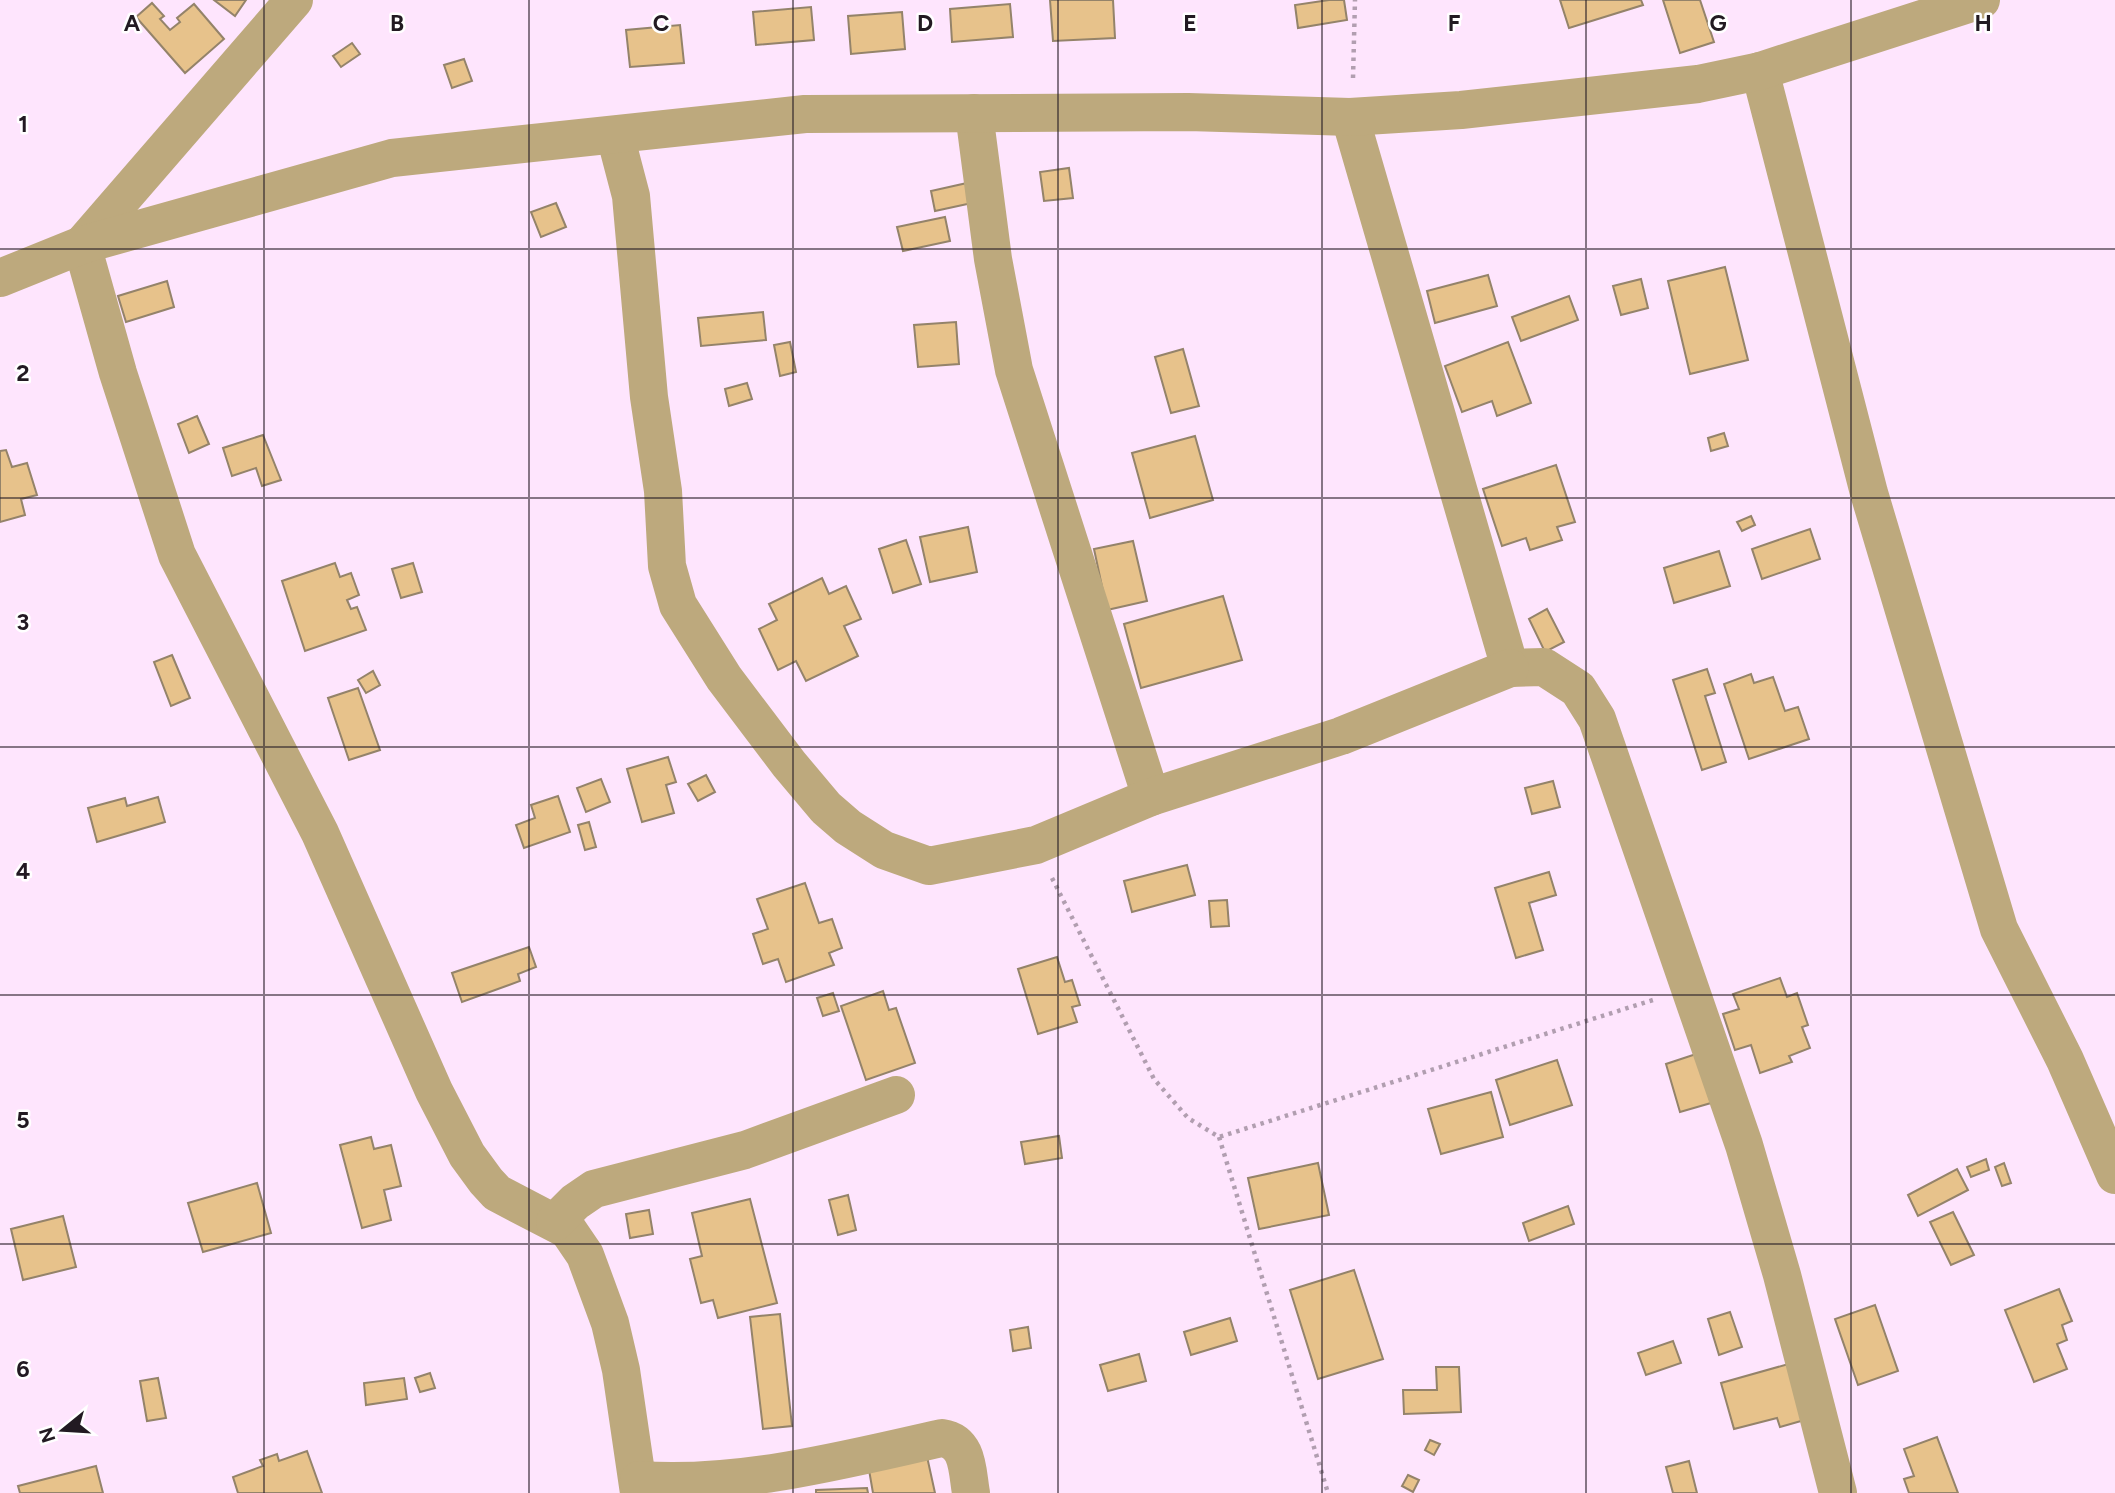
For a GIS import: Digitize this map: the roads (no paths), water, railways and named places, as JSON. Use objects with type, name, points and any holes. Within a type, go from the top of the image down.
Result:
[{"type":"street","points":[[82,245],[294,0]]},
{"type":"street","points":[[0,278],[82,245],[392,158],[805,114],[1188,112],[1350,117],[1461,110],[1670,87],[1760,71],[1981,0]]},
{"type":"street","points":[[1760,71],[1869,493],[1999,929],[2065,1060],[2115,1175]]},
{"type":"street","points":[[974,113],[993,260],[1014,370],[1151,797]]},
{"type":"street","points":[[1350,117],[1510,668]]},
{"type":"street","points":[[615,135],[631,196],[649,397],[663,491],[667,566],[678,605],[756,724],[826,808],[848,827],[884,850],[929,866],[1036,845],[1151,797],[1341,736],[1510,668],[1544,667],[1578,689],[1597,719],[1744,1145],[1779,1262],[1838,1493]]},
{"type":"street","points":[[82,245],[118,373],[177,555],[320,833],[434,1091],[467,1155],[485,1181],[497,1193],[568,1230],[585,1255],[610,1323],[639,1486],[746,1477],[942,1438],[954,1441],[962,1451],[971,1493]]},
{"type":"street","points":[[555,1222],[575,1202],[594,1189],[745,1150],[896,1095]]}]
